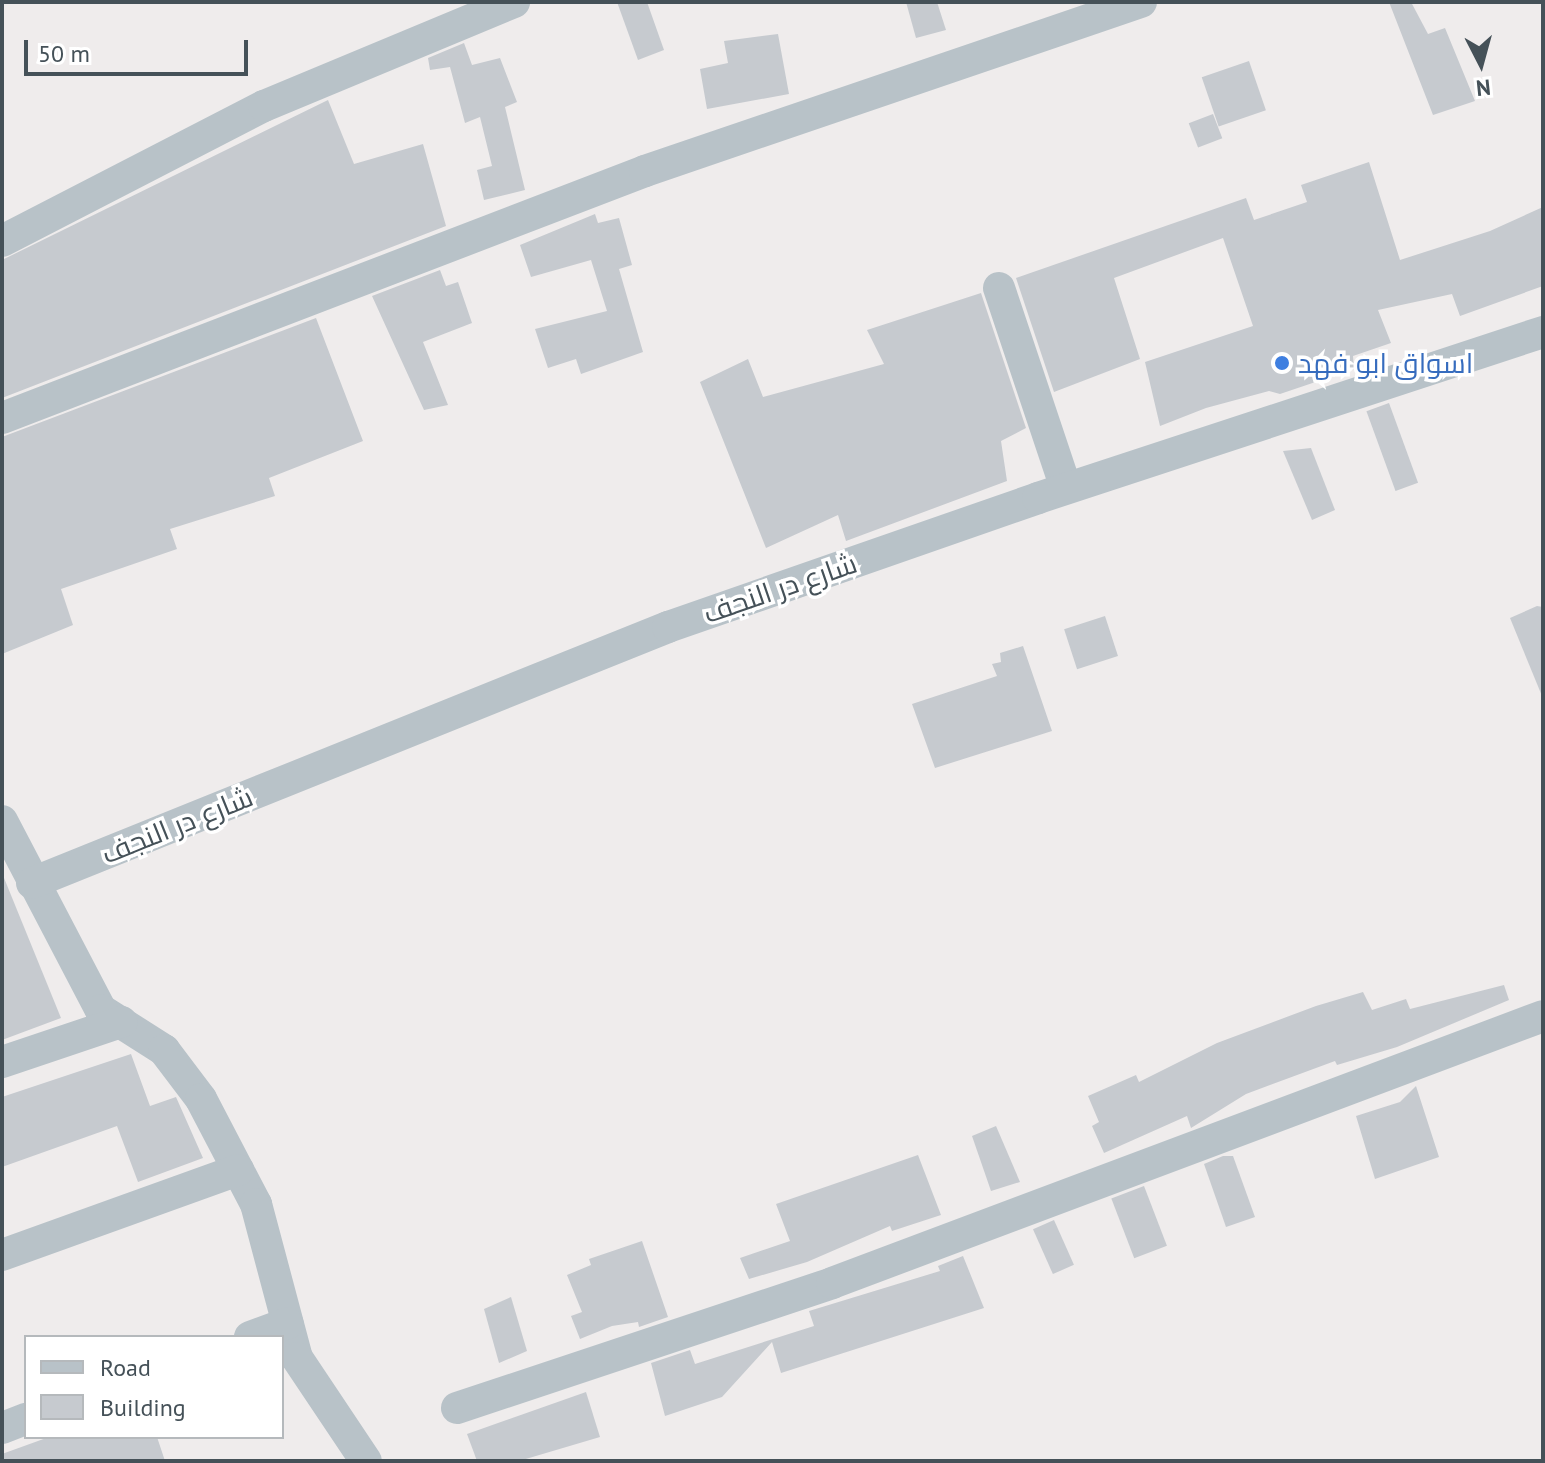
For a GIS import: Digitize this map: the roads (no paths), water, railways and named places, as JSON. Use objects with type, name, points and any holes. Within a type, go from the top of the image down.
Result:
[{"type":"street","points":[[2,241],[264,106],[514,2]]},
{"type":"street","points":[[2,418],[645,171],[1141,2]]},
{"type":"street","points":[[999,288],[1066,488]]},
{"type":"street","name":"شارع در النجف","points":[[32,883],[668,627],[1066,488],[1543,332]]},
{"type":"street","points":[[2,821],[101,1010],[164,1050],[201,1099],[256,1204],[297,1358],[366,1461]]},
{"type":"street","points":[[457,1408],[832,1283],[1543,1016]]},
{"type":"street","points":[[2,1062],[121,1022]]},
{"type":"street","points":[[2,1255],[238,1170]]},
{"type":"street","points":[[255,1335],[288,1323]]},
{"type":"street","points":[[2,1428],[24,1420]]},
{"type":"place","name":"اسواق ابو فهد","points":[[1282,363]]}]
